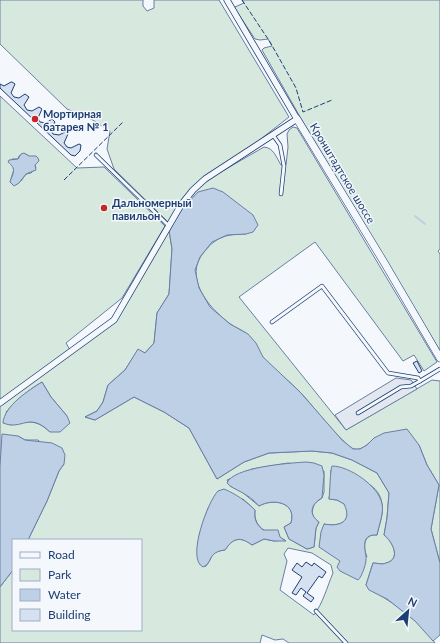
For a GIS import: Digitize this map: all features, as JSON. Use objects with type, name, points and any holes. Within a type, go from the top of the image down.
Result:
[{"type":"street","name":"Кронштадтское шоссе","points":[[226,0],[440,358]]},
{"type":"street","points":[[0,403],[114,320],[181,205],[193,190],[205,179],[297,119]]},
{"type":"lane","points":[[273,135],[280,145],[284,166],[281,194]]},
{"type":"lane","points":[[96,155],[169,226]]},
{"type":"lane","points":[[272,322],[322,286],[388,373],[418,378],[420,381]]},
{"type":"lane","points":[[358,413],[401,387],[411,386],[440,369]]},
{"type":"lane","points":[[316,611],[346,643]]},
{"type":"green space","points":[[0,0],[143,0],[143,6],[147,11],[154,8],[154,0],[219,0],[289,117],[257,142],[203,178],[168,222],[114,169],[107,149],[110,131],[91,119],[67,109],[0,44]]},
{"type":"green space","points":[[242,0],[440,0],[440,249],[438,251],[440,254],[440,351],[299,115],[262,50],[272,46],[268,39],[255,39],[235,9],[235,7],[244,3]]},
{"type":"green space","points":[[0,96],[77,168],[104,167],[165,226],[122,298],[66,343],[70,350],[115,321],[169,230],[172,249],[169,294],[157,313],[154,343],[145,353],[138,350],[125,370],[108,385],[103,402],[97,411],[85,417],[95,420],[134,397],[164,412],[189,428],[217,479],[244,462],[269,453],[312,451],[332,453],[352,460],[377,473],[389,493],[384,535],[390,541],[395,554],[391,561],[381,564],[373,563],[366,585],[406,613],[426,631],[435,643],[289,643],[283,639],[275,640],[262,635],[260,643],[0,643],[0,587],[12,571],[12,631],[142,631],[142,539],[28,539],[47,501],[59,471],[64,464],[38,440],[25,440],[18,436],[0,466]],"holes":[[[26,154],[37,163],[35,165],[36,168],[31,173],[26,174],[21,181],[10,182],[14,169],[12,159],[18,159],[19,156]],[[42,382],[51,397],[67,416],[50,432],[40,425],[32,422],[10,425],[6,412],[32,388]],[[288,463],[324,471],[324,492],[322,498],[315,503],[312,511],[314,518],[319,522],[316,528],[314,547],[307,549],[289,539],[284,527],[291,523],[292,516],[287,506],[277,502],[271,502],[259,506],[242,492],[230,486],[227,480],[252,469]],[[331,470],[362,480],[375,489],[380,496],[382,504],[381,519],[377,535],[372,535],[365,542],[367,557],[324,524],[339,524],[346,519],[347,515],[345,504],[337,500],[329,499]],[[243,499],[255,510],[257,522],[264,530],[285,540],[274,541],[264,539],[252,545],[240,539],[234,541],[225,550],[216,552],[205,567],[198,544],[208,508]],[[288,548],[312,553],[331,565],[333,573],[314,615],[280,590],[287,561],[284,554]]]},
{"type":"green space","points":[[293,127],[297,128],[437,362],[424,371],[414,355],[403,361],[315,242],[239,297],[346,430],[432,380],[440,381],[440,563],[431,529],[439,485],[427,465],[419,445],[374,438],[360,449],[354,449],[349,446],[302,394],[264,359],[254,342],[247,334],[229,323],[213,309],[206,300],[197,281],[196,271],[198,262],[208,247],[222,237],[246,234],[188,202],[182,209],[181,208],[194,191],[207,180],[264,147],[272,151],[281,165],[286,165],[288,147],[287,134]]},
{"type":"shaded area","points":[[396,378],[411,380],[417,389],[346,430],[335,415]]},
{"type":"water","points":[[24,153],[29,156],[36,156],[39,161],[35,165],[36,170],[26,174],[19,183],[14,186],[10,182],[13,174],[13,167],[8,162],[9,160],[18,159],[21,154]]},
{"type":"water","points":[[213,188],[223,192],[253,215],[258,225],[253,232],[227,235],[212,242],[200,257],[195,270],[199,288],[210,307],[230,324],[248,334],[256,343],[263,357],[300,392],[342,440],[353,449],[360,449],[374,438],[384,433],[407,429],[419,445],[427,465],[439,485],[431,529],[440,563],[440,635],[433,641],[415,621],[387,599],[369,590],[366,585],[373,563],[381,564],[391,561],[395,554],[390,541],[384,535],[389,493],[377,473],[352,460],[332,453],[312,451],[269,453],[244,462],[217,479],[189,428],[164,412],[134,397],[95,420],[85,417],[97,411],[103,402],[108,385],[125,370],[138,349],[145,353],[154,343],[157,313],[169,294],[172,249],[169,230],[182,209],[198,192]]},
{"type":"water","points":[[42,382],[51,397],[67,416],[70,423],[60,432],[50,432],[42,426],[31,422],[16,425],[3,423],[4,417],[12,405],[24,394]]},
{"type":"water","points":[[2,434],[18,436],[25,440],[52,443],[62,448],[65,455],[64,464],[59,471],[47,501],[28,539],[12,539],[12,571],[0,587],[0,466]]},
{"type":"water","points":[[306,462],[322,466],[324,475],[322,498],[315,503],[312,509],[313,516],[319,522],[316,528],[314,547],[307,549],[289,539],[284,527],[291,523],[292,516],[287,506],[277,502],[271,502],[259,506],[248,496],[231,487],[227,483],[231,478],[250,470],[276,465]]},
{"type":"water","points":[[332,466],[347,469],[362,478],[375,490],[380,497],[382,504],[382,515],[377,535],[369,536],[365,541],[366,562],[363,573],[358,580],[340,571],[337,567],[340,561],[319,547],[321,532],[324,524],[339,524],[346,519],[347,515],[344,504],[337,500],[329,499]]},
{"type":"water","points":[[224,489],[241,498],[255,510],[256,521],[263,530],[278,530],[280,537],[286,541],[264,539],[252,545],[240,539],[231,543],[225,550],[215,553],[203,567],[198,562],[197,553],[200,530],[204,517],[214,497],[218,491]]},
{"type":"building","name":"Мортирная батарея № 1","points":[[11,82],[15,84],[11,93],[14,97],[19,98],[25,94],[29,97],[24,105],[27,110],[32,111],[39,107],[42,109],[38,118],[40,122],[46,123],[52,119],[55,122],[51,130],[53,134],[59,135],[65,132],[68,134],[64,143],[67,147],[71,148],[79,144],[81,145],[80,151],[75,156],[71,155],[0,88],[0,84],[4,86]]},
{"type":"building","points":[[417,361],[422,371],[419,373],[413,363]]},
{"type":"building","points":[[306,562],[312,566],[314,563],[326,572],[322,578],[319,576],[307,593],[314,598],[311,602],[303,596],[306,592],[301,588],[296,595],[292,593],[302,577],[292,570],[297,563],[302,567]]},
{"type":"waterway","points":[[415,216],[425,224]]},
{"type":"fence","points":[[242,0],[270,42],[296,88],[303,112],[332,100]]},
{"type":"fence","points":[[64,180],[123,122]]},
{"type":"place","name":"Мортирная батарея № 1","points":[[35,119]]},
{"type":"place","name":"Дальномерный павильон","points":[[104,208]]}]
